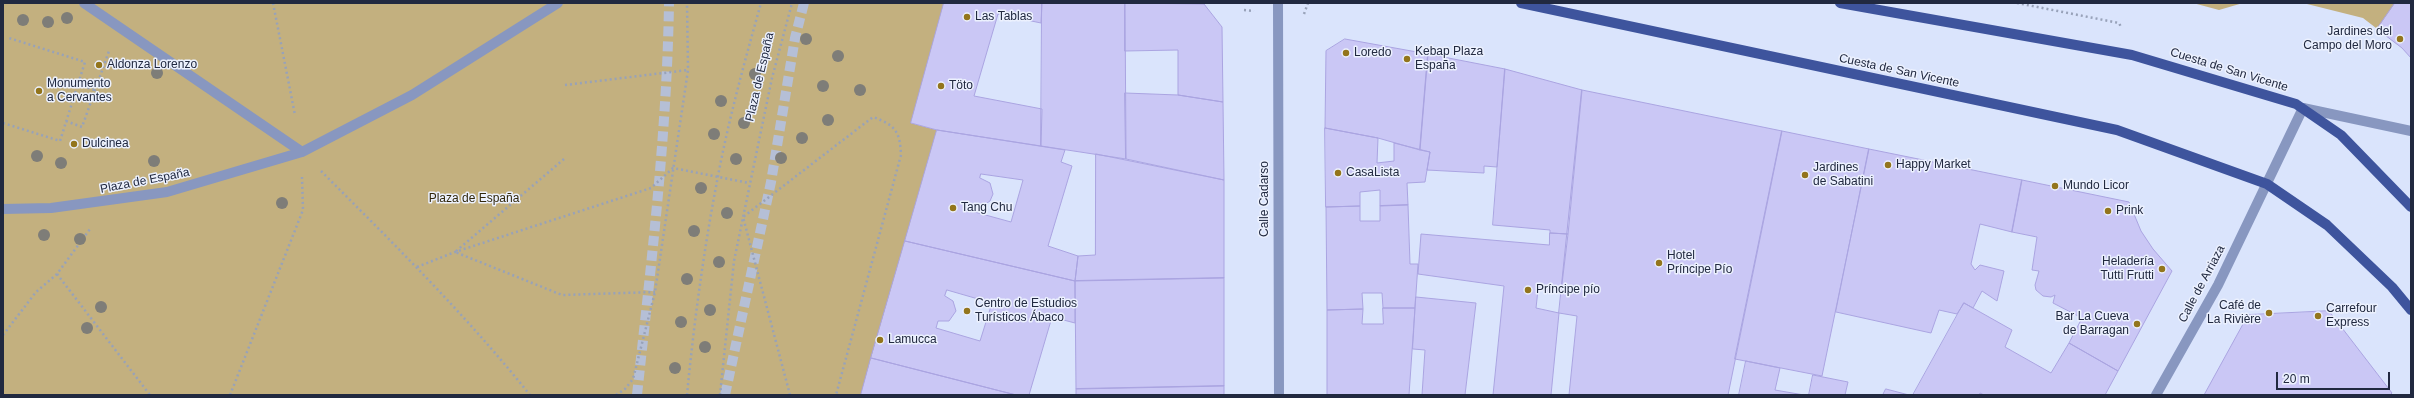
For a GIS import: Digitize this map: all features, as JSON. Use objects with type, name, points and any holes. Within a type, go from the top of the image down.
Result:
[{"type":"main road","name":"Cuesta de San Vicente","points":[[1521,3],[2118,130],[2267,184],[2327,225],[2392,287],[2411,310]]},
{"type":"main road","name":"Cuesta de San Vicente","points":[[1840,3],[2132,55],[2303,108],[2341,135],[2411,207]]},
{"type":"street","points":[[84,3],[302,152]]},
{"type":"street","name":"Plaza de España","points":[[3,209],[51,208],[110,201],[196,184],[302,152],[412,95],[558,3]]},
{"type":"street","name":"Calle Cadarso","points":[[1278,3],[1279,395]]},
{"type":"street","points":[[2267,184],[2303,108],[2411,131]]},
{"type":"street","name":"Calle de Arriaza","points":[[2156,395],[2218,285],[2267,184]]},
{"type":"path","points":[[230,395],[303,210],[302,152],[273,3]]},
{"type":"path","points":[[616,395],[625,389],[632,379],[655,292],[688,70],[687,3]]},
{"type":"path","points":[[687,395],[718,176],[742,71],[761,3]]},
{"type":"path","name":"Plaza de España","points":[[720,395],[734,261],[749,182],[792,3]]},
{"type":"path","points":[[66,122],[82,127],[117,26]]},
{"type":"path","points":[[3,123],[60,141],[85,62],[9,38]]},
{"type":"path","points":[[565,85],[688,70]]},
{"type":"path","points":[[78,85],[95,90]]},
{"type":"path","points":[[790,395],[743,217],[873,117],[889,122],[900,138],[901,155],[836,395]]},
{"type":"path","points":[[302,152],[417,267],[492,348],[530,395]]},
{"type":"path","points":[[455,252],[564,159]]},
{"type":"path","points":[[417,267],[455,252],[651,188],[673,168]]},
{"type":"path","points":[[673,168],[749,182]]},
{"type":"path","points":[[3,335],[36,292],[57,274],[110,201]]},
{"type":"path","points":[[455,252],[562,295],[655,292]]},
{"type":"path","points":[[57,274],[150,395]]},
{"type":"green space","name":"Plaza de España","points":[[3,3],[944,3],[911,123],[937,130],[861,395],[3,395]]},
{"type":"green space","points":[[2193,3],[2243,3],[2219,10]]},
{"type":"green space","name":"Jardines del Campo del Moro","points":[[2303,3],[2411,3],[2402,48],[2363,18]]},
{"type":"building","points":[[944,3],[1042,3],[1041,23],[998,14],[974,96],[1042,109],[1041,146],[937,130],[911,123]]},
{"type":"building","points":[[1042,3],[1125,3],[1126,159],[1041,146]]},
{"type":"building","points":[[1125,3],[1204,4],[1222,27],[1223,102],[1178,95],[1178,50],[1125,51]]},
{"type":"building","points":[[2395,3],[2411,3],[2411,58],[2402,48],[2377,29]]},
{"type":"building","points":[[1345,39],[1428,54],[1420,150],[1378,138],[1325,128],[1326,51]]},
{"type":"building","points":[[1428,54],[1505,69],[1497,167],[1484,166],[1484,173],[1427,170],[1430,152],[1420,150]]},
{"type":"building","points":[[1505,69],[1582,90],[1568,234],[1550,233],[1550,230],[1493,225]]},
{"type":"building","name":"Hotel Príncipe Pío","points":[[1582,90],[1782,131],[1728,395],[1569,395],[1577,316],[1559,313]]},
{"type":"building","points":[[1125,93],[1178,95],[1223,102],[1224,180],[1126,159]]},
{"type":"building","points":[[1325,128],[1378,138],[1377,163],[1394,161],[1394,143],[1430,152],[1425,182],[1407,183],[1408,205],[1380,206],[1380,190],[1360,192],[1360,206],[1326,207]]},
{"type":"building","points":[[937,130],[1065,150],[1061,162],[1072,166],[1048,246],[1078,256],[1075,281],[905,241]],"holes":[[[981,174],[1023,180],[1011,222],[971,211],[972,205],[984,205],[990,201],[993,194],[990,183],[980,178]]]},
{"type":"building","points":[[1782,131],[1869,149],[1822,376],[1735,359]]},
{"type":"building","points":[[1869,149],[2022,180],[2012,232],[1980,224],[1971,264],[1975,270],[1980,265],[2004,271],[1997,301],[1982,291],[1973,308],[1964,303],[1957,314],[1939,310],[1931,333],[1836,312]]},
{"type":"building","points":[[1096,154],[1224,180],[1224,278],[1075,281],[1078,256],[1095,255]]},
{"type":"building","points":[[2022,180],[2129,202],[2141,231],[2153,249],[2172,271],[2118,371],[2069,343],[2082,318],[2053,303],[2055,295],[2051,297],[2043,296],[2036,290],[2035,285],[2039,271],[2032,270],[2037,237],[2012,232]]},
{"type":"building","points":[[1408,205],[1410,264],[1418,264],[1415,308],[1383,308],[1382,293],[1362,293],[1363,309],[1327,310],[1326,207],[1360,206],[1360,221],[1380,221],[1380,206]]},
{"type":"building","points":[[1550,233],[1568,234],[1561,292],[1538,290],[1536,308],[1559,313],[1551,395],[1493,395],[1504,286],[1418,274],[1421,234],[1549,245]]},
{"type":"building","points":[[905,241],[1075,281],[1075,323],[1052,317],[1029,395],[1016,395],[871,358]],"holes":[[[947,290],[992,303],[980,341],[936,328],[938,321],[949,321],[956,311],[953,301],[945,296]]]},
{"type":"building","points":[[1224,278],[1224,386],[1076,389],[1075,281]]},
{"type":"building","points":[[1416,297],[1476,303],[1465,395],[1422,395],[1425,350],[1413,349]]},
{"type":"building","points":[[1964,303],[2012,330],[2005,347],[2051,373],[2069,343],[2118,371],[2105,395],[1984,395],[1980,393],[1979,395],[1913,395]]},
{"type":"building","points":[[1383,308],[1415,308],[1409,395],[1327,395],[1327,310],[1363,309],[1362,324],[1383,324]]},
{"type":"building","points":[[2329,311],[2392,393],[2390,395],[2204,395],[2248,315]]},
{"type":"building","points":[[871,358],[1016,395],[861,395]]},
{"type":"building","points":[[1746,361],[1780,368],[1775,390],[1804,395],[1739,395]]},
{"type":"building","points":[[1813,375],[1848,382],[1845,395],[1809,395]]},
{"type":"building","points":[[1224,386],[1224,395],[1076,395],[1076,389]]},
{"type":"building","points":[[1886,389],[1909,395],[1883,395]]},
{"type":"tunnel","points":[[637,395],[662,150],[668,52],[669,3]]},
{"type":"tunnel","points":[[725,395],[771,182],[795,38],[804,3]]},
{"type":"place","name":"Las Tablas","points":[[967,17]]},
{"type":"place","name":"Jardines del Campo del Moro","points":[[2400,39]]},
{"type":"place","name":"Loredo","points":[[1346,53]]},
{"type":"place","name":"Kebap Plaza España","points":[[1407,59]]},
{"type":"place","name":"Aldonza Lorenzo","points":[[99,65]]},
{"type":"place","name":"Töto","points":[[941,86]]},
{"type":"place","name":"Monumento a Cervantes","points":[[39,91]]},
{"type":"place","name":"Dulcinea","points":[[74,144]]},
{"type":"place","name":"Happy Market","points":[[1888,165]]},
{"type":"place","name":"CasaLista","points":[[1338,173]]},
{"type":"place","name":"Jardines de Sabatini","points":[[1805,175]]},
{"type":"place","name":"Mundo Licor","points":[[2055,186]]},
{"type":"place","name":"Tang Chu","points":[[953,208]]},
{"type":"place","name":"Prink","points":[[2108,211]]},
{"type":"place","name":"Hotel Príncipe Pío","points":[[1659,263]]},
{"type":"place","name":"Heladería Tutti Frutti","points":[[2162,269]]},
{"type":"place","name":"Príncipe pío","points":[[1528,290]]},
{"type":"place","name":"Centro de Estudios Turísticos Ábaco","points":[[967,311]]},
{"type":"place","name":"Café de La Rivière","points":[[2269,313]]},
{"type":"place","name":"Carrefour Express","points":[[2318,316]]},
{"type":"place","name":"Bar La Cueva de Barragan","points":[[2137,324]]},
{"type":"place","name":"Lamucca","points":[[880,340]]}]
